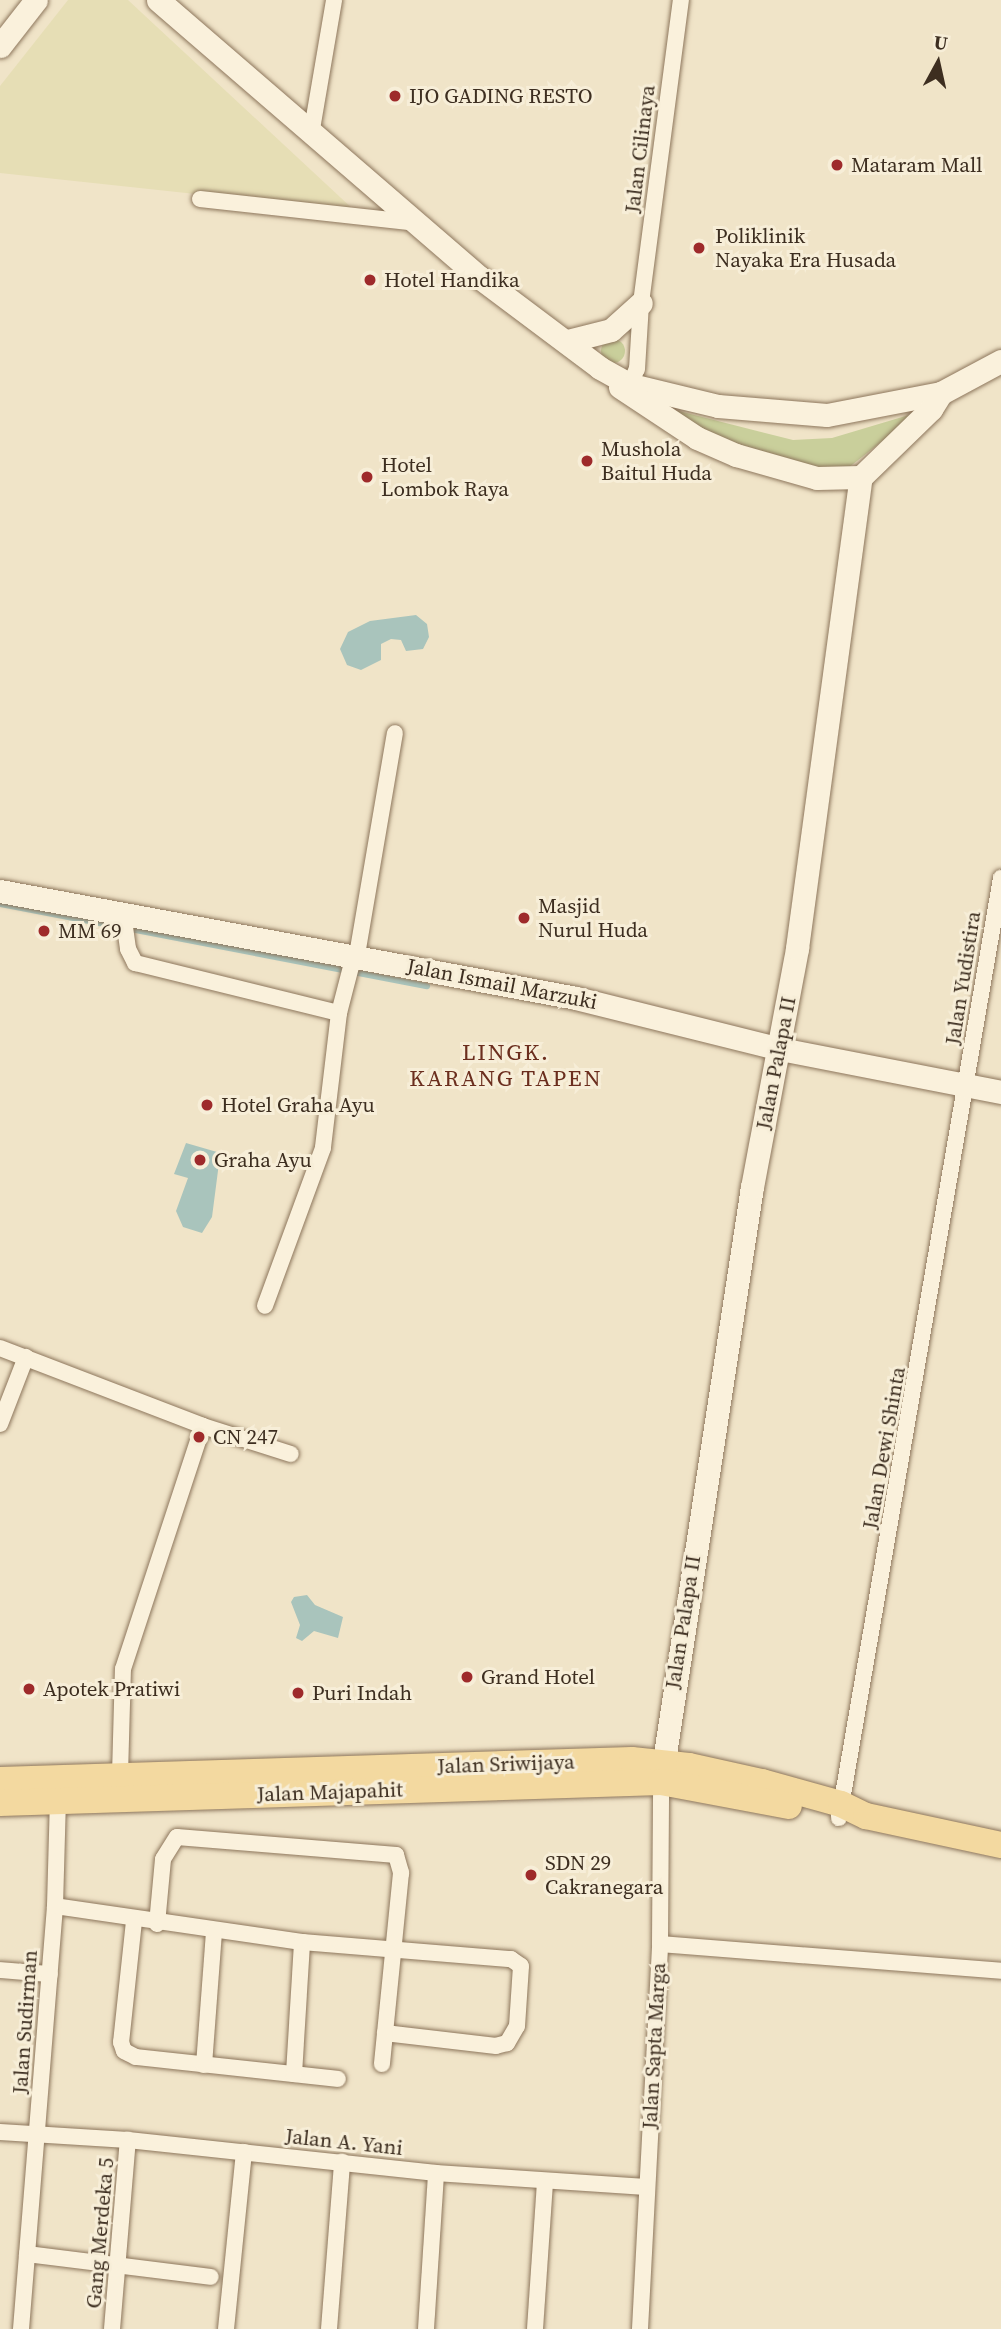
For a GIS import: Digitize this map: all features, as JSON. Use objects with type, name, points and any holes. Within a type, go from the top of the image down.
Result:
[{"type":"main road","name":"Jalan Sriwijaya","points":[[0,1780],[120,1775],[662,1772]]},
{"type":"main road","name":"Jalan Majapahit","points":[[0,1803],[662,1772],[1001,1845]]},
{"type":"street","points":[[0,46],[36,0]]},
{"type":"street","points":[[158,0],[311,135],[479,277],[568,341],[600,369],[697,438],[736,455],[817,478],[861,477],[931,409],[941,393]]},
{"type":"street","points":[[311,135],[334,0]]},
{"type":"street","name":"Jalan Cilinaya","points":[[629,389],[639,354],[641,303],[681,0]]},
{"type":"street","points":[[200,199],[416,223]]},
{"type":"street","points":[[568,341],[611,330],[641,303]]},
{"type":"street","points":[[629,389],[718,406],[806,415],[848,413],[941,393],[1001,361]]},
{"type":"street","name":"Jalan Palapa II","points":[[662,1772],[752,1187],[780,1049],[861,477]]},
{"type":"street","points":[[265,1306],[323,1148],[339,1013],[354,959],[395,733]]},
{"type":"street","name":"Jalan Yudistira","points":[[967,1085],[1001,878]]},
{"type":"street","name":"Jalan Ismail Marzuki","points":[[0,891],[124,919],[576,998],[780,1049],[1001,1092]]},
{"type":"street","points":[[124,919],[128,949],[135,963],[339,1013]]},
{"type":"street","name":"Jalan Dewi Shinta","points":[[840,1811],[967,1085]]},
{"type":"street","points":[[0,1348],[203,1426],[291,1454]]},
{"type":"street","points":[[0,1424],[26,1357]]},
{"type":"street","points":[[120,1775],[123,1669],[203,1426]]},
{"type":"street","name":"Jalan Sapta Marga","points":[[640,2329],[660,1944],[662,1772]]},
{"type":"street","name":"Jalan Sudirman","points":[[21,2329],[39,2135],[55,1906],[58,1801]]},
{"type":"street","points":[[157,1924],[163,1859],[177,1837],[396,1855],[400,1862],[382,2064]]},
{"type":"street","points":[[55,1906],[134,1921],[302,1942],[393,1947],[511,1959],[521,1966],[523,1977],[517,2026],[507,2043],[496,2046],[385,2033]]},
{"type":"street","points":[[134,1921],[121,2042],[124,2051],[136,2057],[338,2079]]},
{"type":"street","points":[[204,2065],[214,1931]]},
{"type":"street","points":[[294,2074],[302,1942]]},
{"type":"street","points":[[660,1944],[1001,1971]]},
{"type":"street","points":[[0,1970],[50,1974]]},
{"type":"street","name":"Jalan A. Yani","points":[[0,2132],[128,2140],[436,2173],[646,2187]]},
{"type":"street","name":"Gang Merdeka 5","points":[[112,2329],[128,2140]]},
{"type":"street","points":[[226,2329],[244,2152]]},
{"type":"street","points":[[329,2329],[342,2162]]},
{"type":"street","points":[[426,2329],[436,2173]]},
{"type":"street","points":[[535,2329],[545,2182]]},
{"type":"street","points":[[27,2254],[119,2263],[211,2277]]},
{"type":"shaded area","points":[[68,0],[128,0],[355,211],[0,173],[0,86]]},
{"type":"green space","points":[[613,339],[622,342],[625,351],[622,360],[613,363],[604,360],[601,351],[604,342]]},
{"type":"green space","points":[[659,406],[793,440],[832,438],[919,412],[843,472],[804,466],[707,433]]},
{"type":"water","points":[[416,615],[427,624],[429,637],[423,649],[406,651],[401,640],[391,639],[381,644],[381,660],[361,670],[347,665],[340,649],[348,632],[370,621]]},
{"type":"water","points":[[186,1143],[217,1152],[219,1163],[212,1217],[202,1233],[183,1227],[176,1211],[188,1178],[174,1174]]},
{"type":"water","points":[[307,1595],[315,1605],[343,1617],[338,1638],[314,1631],[302,1641],[296,1638],[300,1625],[291,1602],[294,1597]]},
{"type":"waterway","points":[[0,904],[427,986]]},
{"type":"place","name":"IJO GADING RESTO","points":[[395,96]]},
{"type":"place","name":"Mataram Mall","points":[[837,165]]},
{"type":"place","name":"Poliklinik Nayaka Era Husada","points":[[699,248]]},
{"type":"place","name":"Hotel Handika","points":[[370,280]]},
{"type":"place","name":"Mushola Baitul Huda","points":[[587,461]]},
{"type":"place","name":"Hotel Lombok Raya","points":[[367,477]]},
{"type":"place","name":"Masjid Nurul Huda","points":[[524,918]]},
{"type":"place","name":"MM 69","points":[[44,931]]},
{"type":"place","name":"Hotel Graha Ayu","points":[[207,1105]]},
{"type":"place","name":"Graha Ayu","points":[[200,1160]]},
{"type":"place","name":"CN 247","points":[[199,1437]]},
{"type":"place","name":"Grand Hotel","points":[[467,1677]]},
{"type":"place","name":"Apotek Pratiwi","points":[[29,1689]]},
{"type":"place","name":"Puri Indah","points":[[298,1693]]},
{"type":"place","name":"SDN 29 Cakranegara","points":[[531,1875]]},
{"type":"district","name":"LINGK. KARANG TAPEN","points":[[506,1065]]}]
